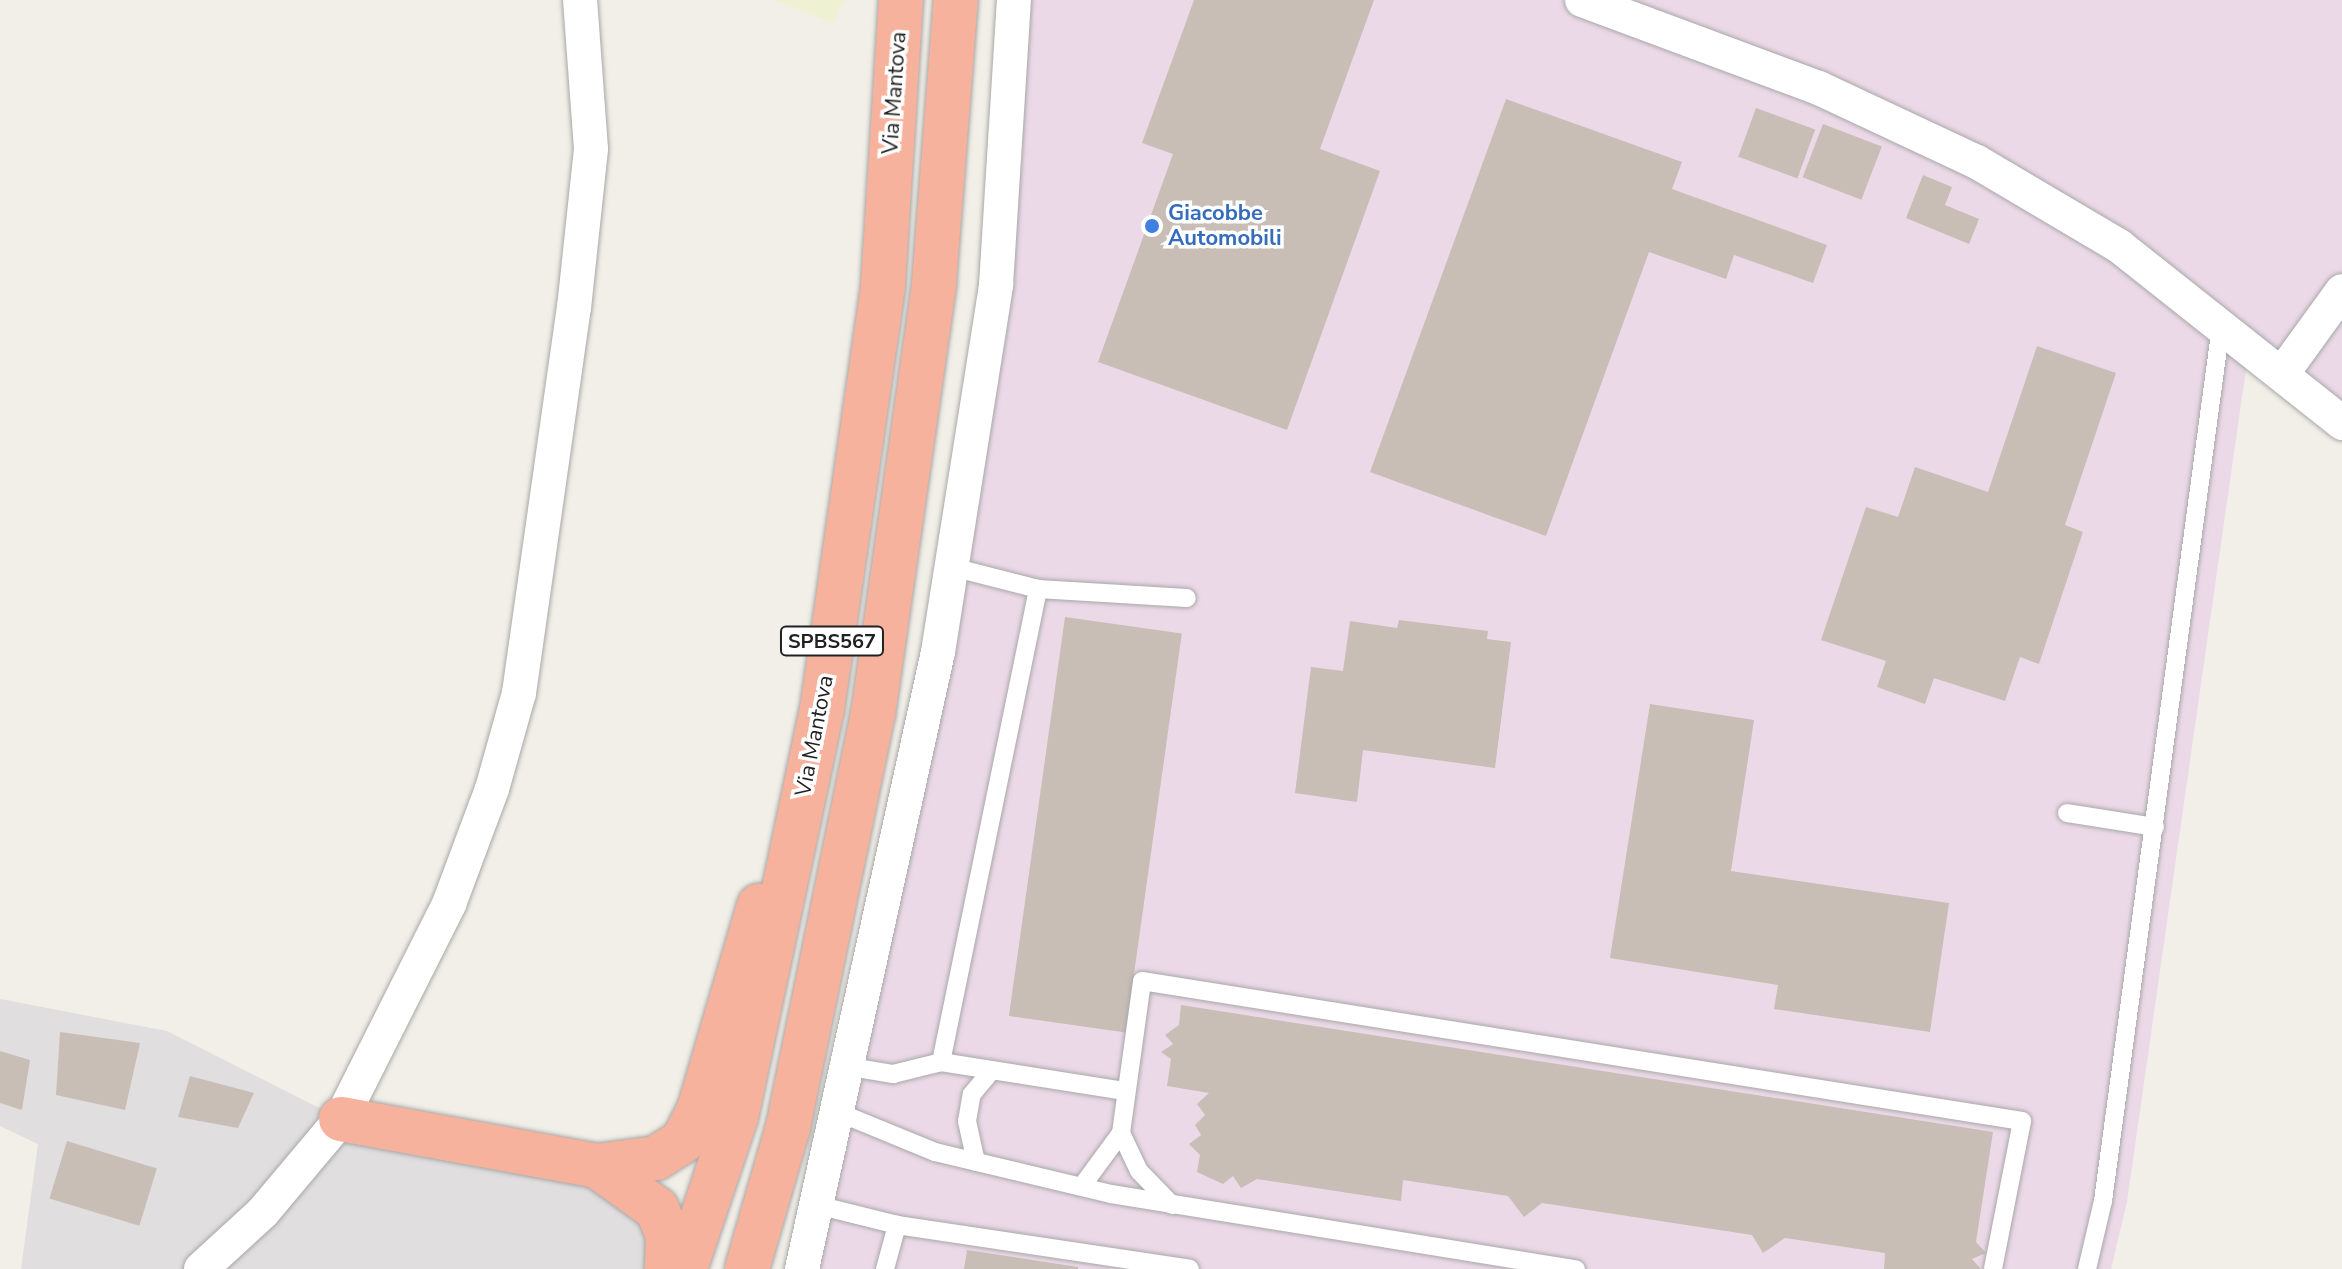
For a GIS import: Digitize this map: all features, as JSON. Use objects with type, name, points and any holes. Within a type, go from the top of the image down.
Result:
[{"type":"highway","name":"Via Mantova","points":[[685,1269],[736,1117],[803,801],[883,285],[901,0]]},
{"type":"highway","name":"SPBS567","points":[[747,1269],[791,1113],[875,698],[934,283],[956,0]]},
{"type":"highway","points":[[341,1119],[597,1166],[656,1158],[683,1141],[699,1110],[739,955],[803,801]]},
{"type":"highway","points":[[597,1166],[657,1209],[668,1235],[667,1269]]},
{"type":"street","points":[[201,1269],[263,1212],[341,1119],[449,904],[519,693],[591,149],[580,0]]},
{"type":"street","points":[[802,1269],[851,1067],[952,567],[996,285],[1014,0]]},
{"type":"street","points":[[1582,0],[1819,88],[1977,162],[2119,246],[2342,423]]},
{"type":"street","points":[[2282,374],[2342,291]]},
{"type":"lane","points":[[2087,1269],[2103,1201],[2221,326]]},
{"type":"lane","points":[[952,567],[1038,589],[1187,598]]},
{"type":"lane","points":[[941,1062],[1038,589]]},
{"type":"lane","points":[[2067,813],[2155,827]]},
{"type":"lane","points":[[1172,1205],[1139,1171],[1121,1133],[1124,1091],[1142,981],[2022,1121],[1993,1269]]},
{"type":"lane","points":[[851,1067],[893,1074],[941,1062],[1124,1091]]},
{"type":"lane","points":[[976,1162],[967,1121],[972,1094],[992,1070]]},
{"type":"lane","points":[[840,1113],[976,1162],[1082,1186],[1172,1205],[1576,1269]]},
{"type":"lane","points":[[1082,1186],[1121,1133]]},
{"type":"lane","points":[[817,1205],[897,1225],[1190,1269]]},
{"type":"lane","points":[[885,1269],[897,1225]]},
{"type":"shaded area","points":[[1014,0],[2342,0],[2342,423],[2249,348],[2127,1202],[2111,1269],[802,1269],[938,652]]},
{"type":"shaded area","points":[[0,999],[167,1031],[341,1119],[634,1186],[667,1269],[21,1269],[38,1144],[0,1126]]},
{"type":"green space","points":[[774,0],[845,0],[833,23]]},
{"type":"building","points":[[1194,0],[1374,0],[1320,149],[1380,171],[1287,430],[1098,362],[1173,154],[1142,143]]},
{"type":"building","points":[[1506,99],[1682,162],[1672,189],[1827,245],[1813,283],[1734,255],[1726,279],[1649,252],[1546,536],[1370,472]]},
{"type":"building","points":[[1756,108],[1815,130],[1797,178],[1738,157]]},
{"type":"building","points":[[1823,124],[1882,147],[1861,200],[1803,177]]},
{"type":"building","points":[[1923,175],[1952,187],[1945,205],[1979,219],[1969,244],[1906,218]]},
{"type":"building","points":[[2037,346],[2116,373],[2065,525],[2083,532],[2039,664],[2020,657],[2005,701],[1934,678],[1925,704],[1877,687],[1886,661],[1821,640],[1866,507],[1898,517],[1915,467],[1988,492]]},
{"type":"building","points":[[1065,617],[1182,633],[1126,1033],[1009,1016]]},
{"type":"building","points":[[1399,620],[1488,631],[1487,639],[1511,642],[1495,768],[1363,750],[1357,802],[1295,793],[1311,667],[1343,671],[1350,621],[1397,628]]},
{"type":"building","points":[[1650,704],[1754,720],[1731,871],[1949,903],[1930,1032],[1774,1009],[1778,985],[1610,958]]},
{"type":"building","points":[[1181,1005],[1993,1132],[1976,1242],[1986,1253],[1972,1259],[1981,1269],[1884,1269],[1885,1253],[1785,1238],[1763,1253],[1752,1235],[1542,1203],[1524,1217],[1508,1196],[1403,1180],[1401,1201],[1257,1179],[1241,1188],[1233,1176],[1223,1184],[1197,1172],[1200,1155],[1189,1144],[1201,1135],[1195,1125],[1205,1115],[1197,1104],[1209,1093],[1167,1086],[1171,1059],[1161,1052],[1173,1044],[1165,1035],[1179,1025]]},
{"type":"building","points":[[60,1032],[140,1043],[125,1110],[56,1095]]},
{"type":"building","points":[[0,1051],[30,1060],[22,1110],[0,1103]]},
{"type":"building","points":[[190,1076],[254,1093],[238,1128],[178,1117]]},
{"type":"building","points":[[67,1141],[157,1168],[139,1226],[49,1198]]},
{"type":"building","points":[[967,1250],[1078,1267],[1078,1269],[964,1269]]},
{"type":"place","name":"Giacobbe Automobili","points":[[1152,226]]}]
